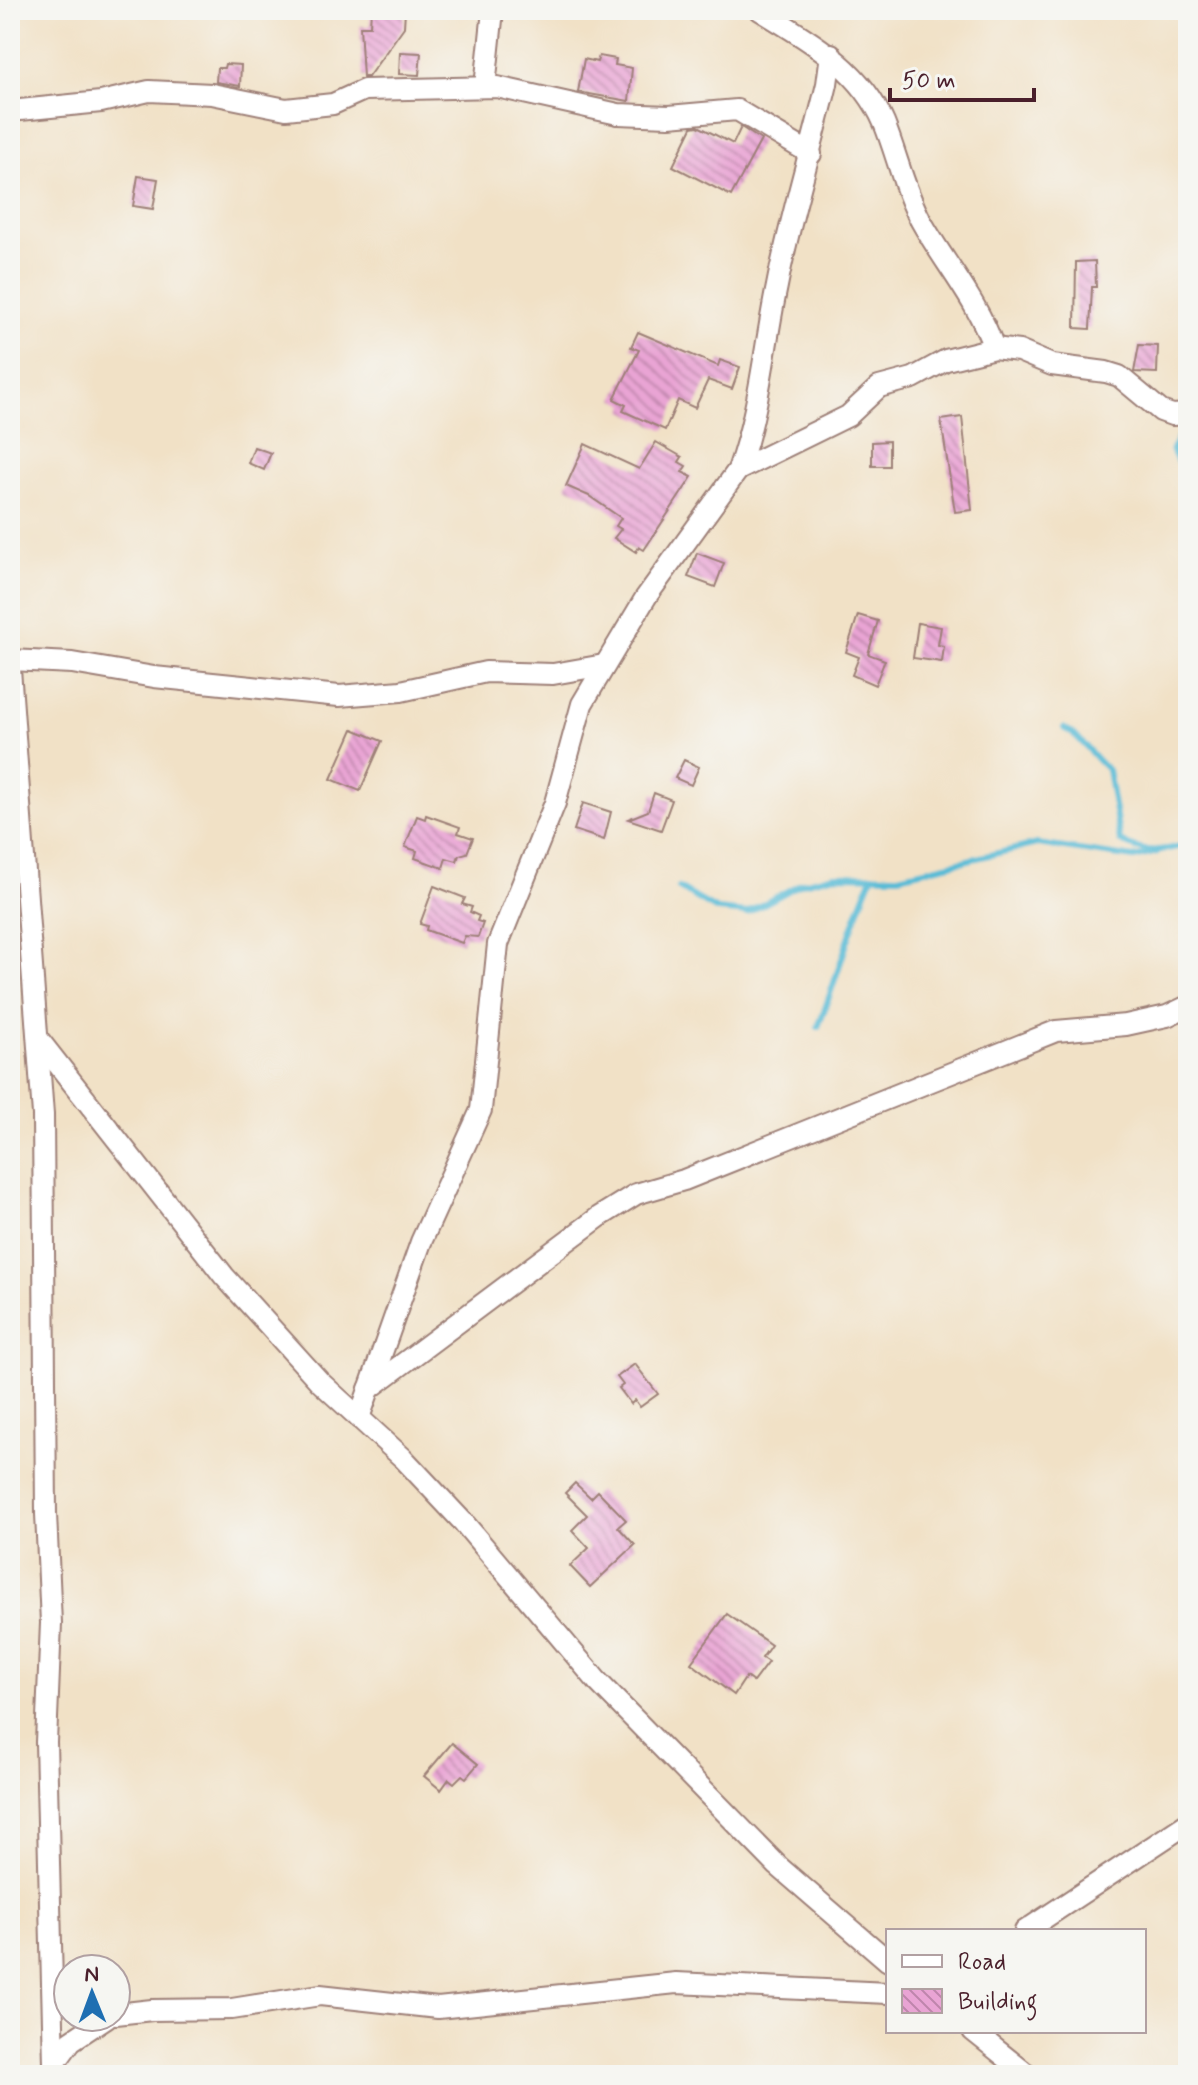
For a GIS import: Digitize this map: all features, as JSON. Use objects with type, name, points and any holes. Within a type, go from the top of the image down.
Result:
[{"type":"street","points":[[485,87],[493,10]]},
{"type":"street","points":[[760,10],[831,54],[864,90],[883,121],[920,219],[983,316],[994,348]]},
{"type":"street","points":[[359,1418],[421,1242],[481,1110],[498,944],[555,803],[582,704],[646,597],[738,470],[761,391],[777,284],[811,154],[831,54]]},
{"type":"street","points":[[10,111],[101,102],[149,91],[212,94],[286,109],[333,104],[364,90],[485,87],[521,90],[618,114],[669,116],[737,110],[811,154]]},
{"type":"street","points":[[738,470],[848,416],[879,387],[913,378],[946,360],[994,348],[1019,351],[1052,365],[1119,376],[1161,411],[1172,415],[1188,414]]},
{"type":"street","points":[[10,660],[72,663],[154,677],[339,696],[401,691],[486,672],[553,674],[604,665]]},
{"type":"street","points":[[10,669],[39,1040],[51,1623],[46,1742],[54,2069]]},
{"type":"street","points":[[369,1389],[599,1217],[636,1194],[684,1180],[1056,1031],[1126,1025],[1167,1016],[1188,1006]]},
{"type":"street","points":[[39,1040],[224,1276],[320,1382],[403,1458],[464,1523],[608,1693],[778,1866],[886,1959]]},
{"type":"street","points":[[1028,1929],[1188,1823]]},
{"type":"street","points":[[132,2012],[232,2009],[320,1995],[438,2008],[676,1983],[886,1993]]},
{"type":"street","points":[[54,2069],[71,2041],[83,2033]]},
{"type":"street","points":[[976,2033],[1028,2075]]},
{"type":"building","points":[[371,10],[405,10],[404,27],[368,77],[363,77],[360,26],[370,26]]},
{"type":"building","points":[[400,52],[421,53],[419,75],[399,74]]},
{"type":"building","points":[[599,56],[616,59],[615,65],[632,68],[629,101],[578,92],[584,59],[597,62]]},
{"type":"building","points":[[225,64],[241,65],[240,86],[216,82],[217,68],[224,68]]},
{"type":"building","points":[[698,126],[733,144],[741,127],[761,140],[731,196],[673,166],[692,127]]},
{"type":"building","points":[[138,176],[158,179],[153,209],[133,206]]},
{"type":"building","points":[[1095,261],[1096,287],[1092,287],[1090,329],[1075,328],[1076,262]]},
{"type":"building","points":[[638,332],[718,366],[720,360],[740,367],[732,389],[708,380],[695,408],[678,400],[665,430],[623,411],[626,405],[614,399],[639,350],[631,347]]},
{"type":"building","points":[[1139,345],[1158,346],[1157,373],[1134,372]]},
{"type":"building","points":[[962,417],[972,510],[955,512],[941,420]]},
{"type":"building","points":[[889,441],[889,466],[872,466],[872,442]]},
{"type":"building","points":[[656,442],[682,457],[679,462],[686,466],[682,472],[692,477],[644,550],[639,547],[636,552],[614,538],[621,529],[616,526],[621,518],[589,496],[566,486],[585,444],[639,469]]},
{"type":"building","points":[[254,447],[271,453],[264,470],[248,463]]},
{"type":"building","points":[[697,553],[724,563],[715,587],[688,577]]},
{"type":"building","points":[[858,615],[878,621],[868,654],[885,660],[875,685],[852,675],[859,657],[846,652]]},
{"type":"building","points":[[918,623],[941,627],[938,645],[944,646],[942,662],[913,658]]},
{"type":"building","points":[[353,729],[382,741],[360,791],[331,779]]},
{"type":"building","points":[[684,760],[699,767],[691,785],[675,778]]},
{"type":"building","points":[[654,793],[672,800],[661,830],[628,819],[648,811]]},
{"type":"building","points":[[583,803],[611,812],[604,840],[574,830]]},
{"type":"building","points":[[426,815],[460,827],[458,833],[473,838],[467,853],[459,855],[457,861],[446,858],[443,868],[415,858],[417,851],[405,847],[417,816],[425,819]]},
{"type":"building","points":[[434,886],[465,898],[462,904],[472,907],[470,912],[479,916],[477,921],[483,923],[478,937],[465,936],[462,943],[426,930],[427,926],[420,924]]},
{"type":"building","points":[[635,1364],[658,1394],[640,1407],[635,1400],[631,1404],[619,1388],[623,1385],[617,1377]]},
{"type":"building","points":[[575,1483],[591,1498],[598,1491],[626,1520],[618,1527],[635,1545],[590,1587],[570,1566],[589,1548],[572,1530],[587,1515],[565,1493]]},
{"type":"building","points":[[727,1614],[771,1645],[762,1658],[768,1662],[753,1682],[746,1677],[734,1695],[691,1663]]},
{"type":"building","points":[[452,1743],[478,1764],[466,1778],[462,1775],[454,1783],[449,1779],[441,1790],[424,1776]]},
{"type":"waterway","points":[[1176,10],[1188,22]]},
{"type":"waterway","points":[[1188,421],[1172,449],[1178,462],[1188,468]]},
{"type":"waterway","points":[[1064,728],[1108,770],[1120,841],[1137,848],[1154,850],[1188,844]]},
{"type":"waterway","points":[[679,888],[717,910],[747,913],[802,883],[835,875],[899,876],[1037,844],[1134,858],[1157,852]]},
{"type":"waterway","points":[[818,1027],[873,875]]}]
